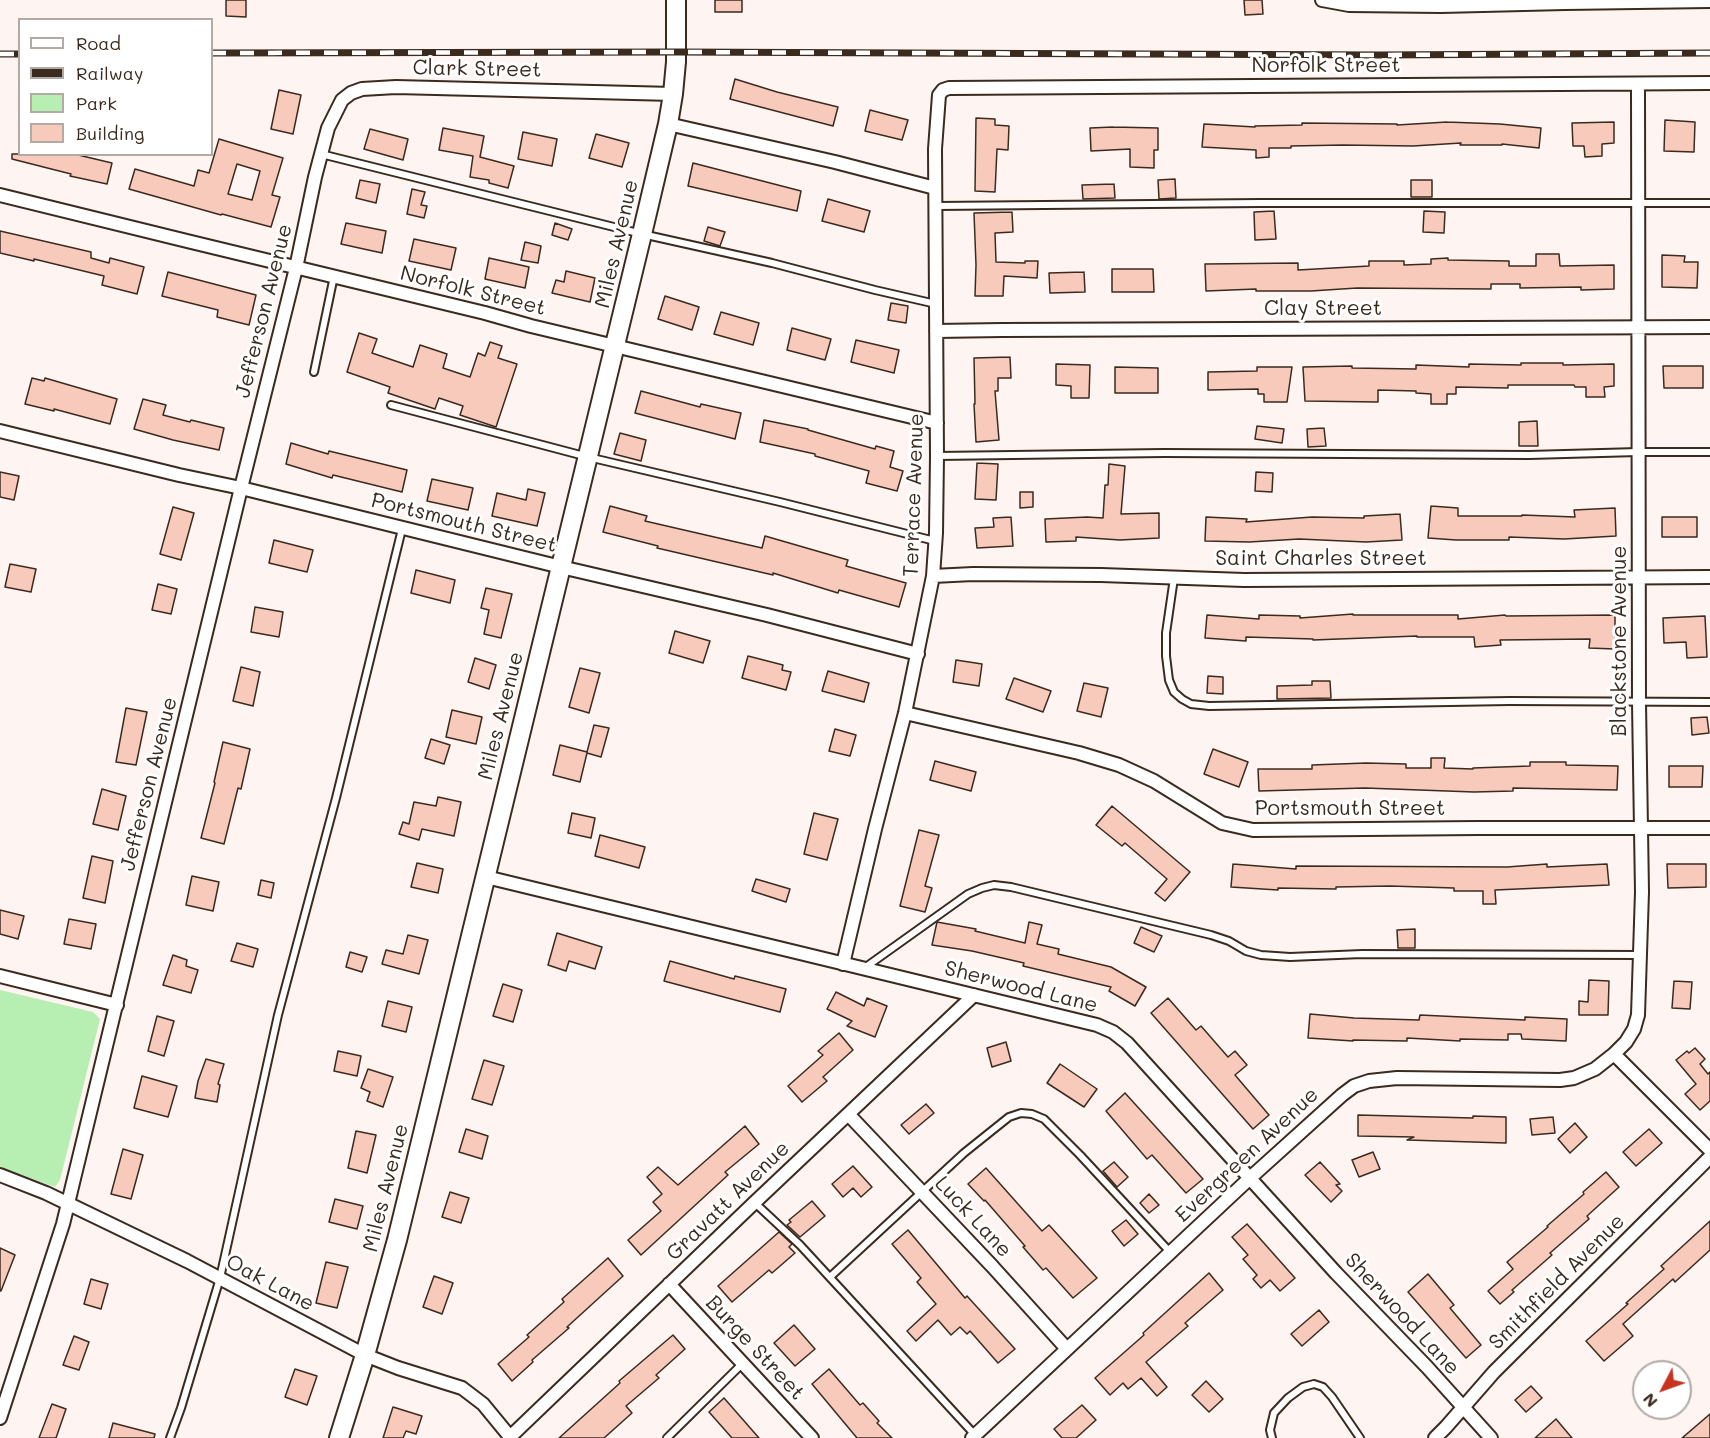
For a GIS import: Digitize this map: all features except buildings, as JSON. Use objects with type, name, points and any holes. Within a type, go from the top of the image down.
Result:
[{"type":"street","name":"Miles Avenue","points":[[339,1438],[397,1240],[616,346],[668,124],[676,62],[676,0]]},
{"type":"street","points":[[1328,1],[1349,5],[1441,6],[1565,1],[1710,1]]},
{"type":"street","name":"Norfolk Street","points":[[943,90],[949,87],[1710,83]]},
{"type":"street","name":"Blackstone Avenue","points":[[1614,1054],[1626,1042],[1634,1029],[1638,1015],[1642,892],[1637,327],[1638,84]]},
{"type":"street","name":"Clark Street","points":[[321,154],[328,128],[342,100],[362,89],[396,87],[673,94]]},
{"type":"street","name":"Terrace Avenue","points":[[843,964],[905,713],[933,576],[937,456],[936,121],[939,95],[943,90]]},
{"type":"street","points":[[668,124],[835,162],[935,188]]},
{"type":"street","name":"Jefferson Avenue","points":[[0,1418],[42,1292],[68,1203],[296,268],[321,154]]},
{"type":"street","name":"Norfolk Street","points":[[0,195],[937,423]]},
{"type":"street","name":"Clay Street","points":[[936,331],[1710,327]]},
{"type":"street","name":"Portsmouth Street","points":[[0,431],[767,615],[918,654]]},
{"type":"street","name":"Saint Charles Street","points":[[933,576],[1090,575],[1254,580],[1710,577]]},
{"type":"street","name":"Portsmouth Street","points":[[905,713],[1079,753],[1119,765],[1154,781],[1222,823],[1253,830],[1710,828]]},
{"type":"street","name":"Sherwood Lane","points":[[486,877],[1097,1025],[1113,1032],[1127,1043],[1336,1273],[1491,1438]]},
{"type":"street","points":[[0,976],[117,1005]]},
{"type":"street","name":"Gravatt Avenue","points":[[510,1437],[974,995]]},
{"type":"street","points":[[1614,1054],[1710,1150]]},
{"type":"street","name":"Evergreen Avenue","points":[[973,1437],[1250,1178],[1354,1086],[1369,1081],[1397,1078],[1560,1080],[1574,1078],[1595,1069],[1614,1054]]},
{"type":"street","name":"Luck Lane","points":[[848,1114],[1068,1349]]},
{"type":"street","name":"Smithfield Avenue","points":[[1435,1438],[1494,1372],[1710,1157]]},
{"type":"street","name":"Oak Lane","points":[[0,1175],[68,1203],[187,1261],[365,1355],[462,1388],[483,1404],[510,1437]]},
{"type":"street","name":"Burge Street","points":[[669,1284],[812,1438]]},
{"type":"lane","points":[[321,154],[642,234],[772,262],[936,304]]},
{"type":"lane","points":[[935,206],[1710,203]]},
{"type":"lane","points":[[314,372],[334,276]]},
{"type":"lane","points":[[391,405],[935,541]]},
{"type":"lane","points":[[937,456],[1164,453],[1529,455],[1710,452]]},
{"type":"lane","points":[[170,1438],[220,1278],[278,1015],[336,798],[402,529]]},
{"type":"lane","points":[[1174,578],[1166,633],[1169,680],[1174,692],[1191,704],[1219,706],[1510,701],[1710,702]]},
{"type":"lane","points":[[863,969],[968,894],[994,885],[1011,887],[1211,935],[1229,941],[1246,951],[1261,955],[1290,957],[1362,954],[1640,955]]},
{"type":"lane","points":[[830,1277],[964,1153],[1009,1117],[1021,1113],[1032,1114],[1044,1119],[1170,1252]]},
{"type":"lane","points":[[754,1203],[800,1245],[830,1277],[973,1437]]},
{"type":"lane","points":[[667,1438],[742,1363]]},
{"type":"lane","points":[[1272,1438],[1270,1430],[1274,1413],[1288,1398],[1303,1387],[1314,1384],[1323,1387],[1332,1397],[1360,1438]]},
{"type":"green space","points":[[0,990],[93,1012],[100,1019],[60,1180],[55,1187],[0,1167]]},
{"type":"railway","points":[[213,53],[1380,55],[1710,53]]},
{"type":"railway","points":[[0,54],[18,54]]}]
